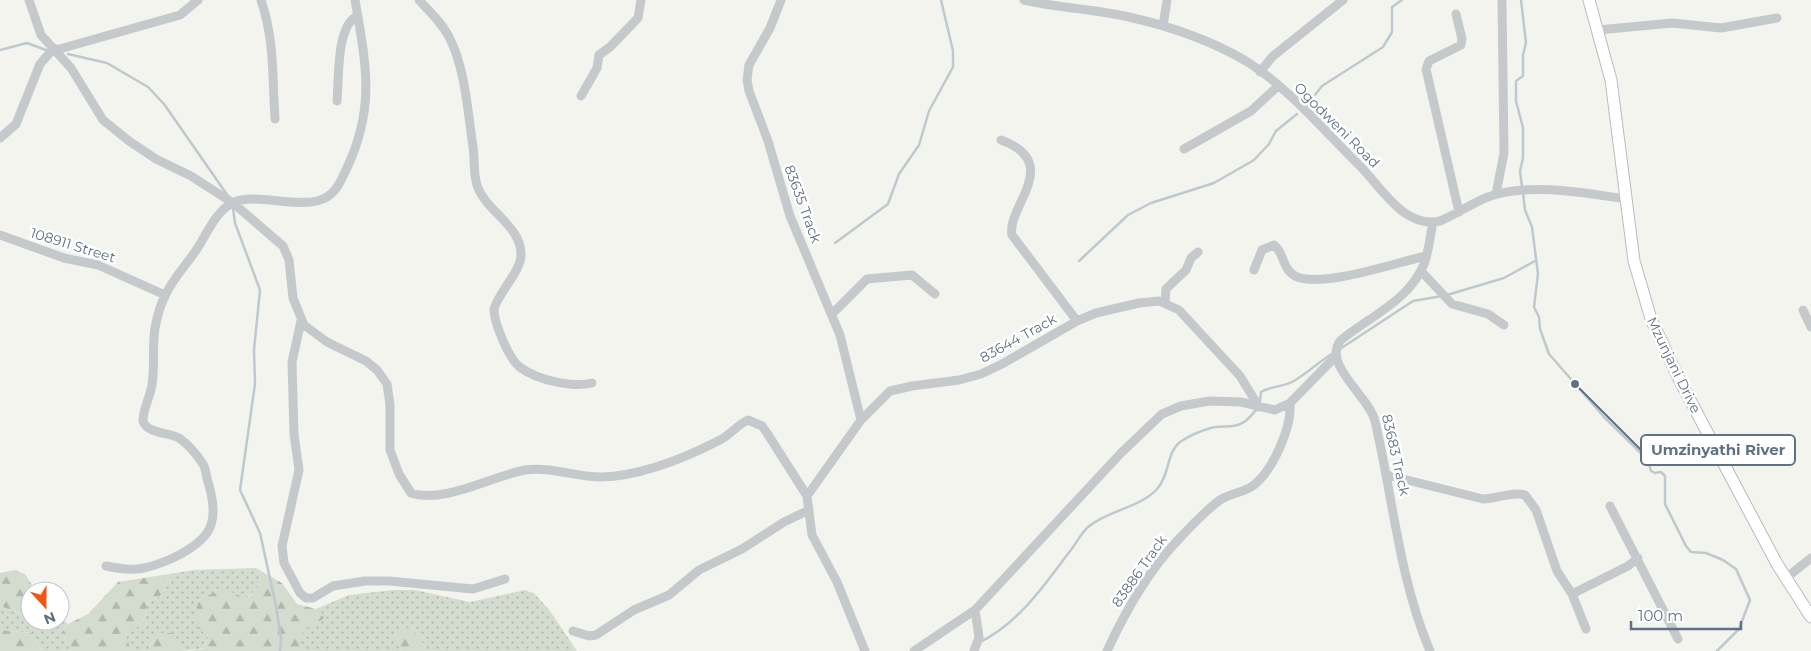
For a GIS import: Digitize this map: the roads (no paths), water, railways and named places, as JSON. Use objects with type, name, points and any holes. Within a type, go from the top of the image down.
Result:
[{"type":"main road","name":"Mzunjani Drive","points":[[1589,0],[1611,80],[1634,261],[1641,288],[1661,343],[1786,578],[1811,616]]},
{"type":"street","points":[[29,0],[42,34],[71,68],[88,97],[109,124],[129,141],[156,159],[191,176],[233,203],[286,250],[293,298],[301,320],[327,342],[366,362],[382,376],[389,392],[390,450],[399,474],[411,493],[423,496],[448,492],[527,470],[599,477],[637,472],[660,465],[720,440],[748,420],[762,426],[807,496],[807,511],[812,535],[837,582],[865,651]]},
{"type":"street","points":[[0,138],[16,124],[40,64],[55,49],[180,15],[198,0]]},
{"type":"street","points":[[261,0],[273,47],[274,119]]},
{"type":"street","points":[[106,566],[138,570],[159,564],[199,545],[209,528],[212,519],[213,496],[204,468],[198,458],[180,438],[149,430],[143,421],[152,384],[155,328],[165,295],[209,228],[218,216],[233,203],[246,200],[304,203],[326,199],[335,191],[359,140],[367,105],[365,58],[355,0]]},
{"type":"street","points":[[419,0],[443,26],[453,46],[470,125],[477,185],[482,197],[509,227],[520,246],[522,254],[494,309],[505,346],[516,364],[527,371],[572,386],[592,383]]},
{"type":"street","points":[[580,96],[597,68],[599,55],[610,48],[638,18],[641,0]]},
{"type":"street","name":"83635 Track","points":[[781,0],[770,28],[749,65],[747,80],[790,216],[844,345],[861,420]]},
{"type":"street","name":"Ogodweni Road","points":[[1024,0],[1127,16],[1164,26],[1226,52],[1260,72],[1278,86],[1405,214],[1416,219],[1433,222]]},
{"type":"street","points":[[1164,26],[1167,0]]},
{"type":"street","points":[[1260,72],[1272,57],[1343,0]]},
{"type":"street","points":[[1496,194],[1504,153],[1502,0]]},
{"type":"street","points":[[1456,14],[1462,39],[1461,45],[1430,61],[1426,70],[1459,212]]},
{"type":"street","points":[[337,101],[342,41],[346,26],[351,18],[358,16]]},
{"type":"street","points":[[1598,30],[1672,23],[1721,28],[1777,18]]},
{"type":"street","points":[[1184,149],[1251,111],[1278,86]]},
{"type":"street","points":[[1001,140],[1011,144],[1022,153],[1029,167],[1029,188],[1012,227],[1012,235],[1077,321]]},
{"type":"street","points":[[914,651],[976,610],[1121,452],[1162,414],[1181,406],[1209,401],[1232,401],[1275,410],[1290,403],[1336,356],[1336,347],[1341,340],[1405,292],[1421,271],[1433,222],[1496,194],[1508,192],[1578,193],[1626,200]]},
{"type":"street","name":"108911 Street","points":[[0,235],[55,255],[98,265],[165,295]]},
{"type":"street","points":[[1254,270],[1262,250],[1274,245],[1288,271],[1302,278],[1353,276],[1382,266],[1426,256]]},
{"type":"street","points":[[1198,252],[1191,258],[1186,270],[1166,289],[1165,303],[1179,310],[1209,340],[1245,383],[1259,407]]},
{"type":"street","points":[[1421,271],[1452,304],[1488,314],[1504,325]]},
{"type":"street","points":[[832,314],[862,283],[873,278],[912,275],[935,294]]},
{"type":"street","name":"83644 Track","points":[[807,496],[861,420],[890,391],[959,380],[981,374],[1077,321],[1101,311],[1152,301],[1165,303]]},
{"type":"street","points":[[1803,310],[1811,327]]},
{"type":"street","points":[[301,320],[292,362],[294,434],[298,470],[282,546],[284,563],[300,593],[306,598],[313,598],[333,586],[365,581],[389,580],[474,589],[505,579]]},
{"type":"street","name":"83683 Track","points":[[1336,356],[1350,383],[1370,406],[1387,475],[1406,580],[1430,651]]},
{"type":"street","name":"83886 Track","points":[[1107,651],[1133,600],[1174,544],[1220,500],[1248,488],[1260,479],[1281,444],[1290,417],[1290,403]]},
{"type":"street","points":[[1387,475],[1483,499],[1525,495],[1536,510],[1557,571],[1572,594],[1586,629]]},
{"type":"street","points":[[1610,506],[1678,640]]},
{"type":"street","points":[[573,631],[589,636],[596,635],[634,610],[669,595],[699,570],[748,546],[784,522],[807,511]]},
{"type":"street","points":[[1572,594],[1628,566],[1638,558]]},
{"type":"street","points":[[1786,578],[1811,558]]},
{"type":"street","points":[[974,651],[979,637],[976,610]]},
{"type":"waterway","points":[[835,243],[888,204],[899,174],[919,145],[929,111],[953,67],[953,51],[941,0]]},
{"type":"waterway","points":[[1307,105],[1322,86],[1383,47],[1392,32],[1392,7],[1402,0]]},
{"type":"waterway","points":[[1521,0],[1526,43],[1523,55],[1523,76],[1516,81],[1516,101],[1523,128],[1523,158],[1520,171],[1522,187]]},
{"type":"waterway","points":[[0,50],[27,43],[46,50]]},
{"type":"waterway","points":[[68,54],[107,63],[148,87],[164,104],[228,196]]},
{"type":"waterway","points":[[1079,261],[1128,215],[1151,203],[1214,183],[1254,160],[1269,144],[1276,131],[1297,114]]},
{"type":"waterway","points":[[1523,193],[1525,210],[1532,227],[1538,274],[1534,307],[1539,317],[1540,329],[1549,354],[1604,417],[1648,460],[1651,471],[1655,473],[1661,472],[1665,476],[1665,504],[1686,546],[1691,552],[1706,553],[1723,560],[1736,569],[1750,600],[1739,629],[1717,651]]},
{"type":"waterway","points":[[233,208],[235,223],[260,290],[254,350],[255,384],[240,490],[260,533],[276,606],[281,639],[280,651]]},
{"type":"waterway","points":[[1447,295],[1504,278],[1535,261]]},
{"type":"waterway","points":[[1340,349],[1413,301],[1442,296]]},
{"type":"waterway","points":[[1260,401],[1261,392],[1292,382],[1335,352]]},
{"type":"waterway","points":[[980,642],[1007,625],[1019,614],[1051,577],[1088,527],[1096,521],[1142,501],[1157,489],[1164,477],[1172,452],[1180,442],[1207,429],[1240,424],[1248,419],[1257,409]]},
{"type":"place","name":"Umzinyathi River","points":[[1575,384]]}]
